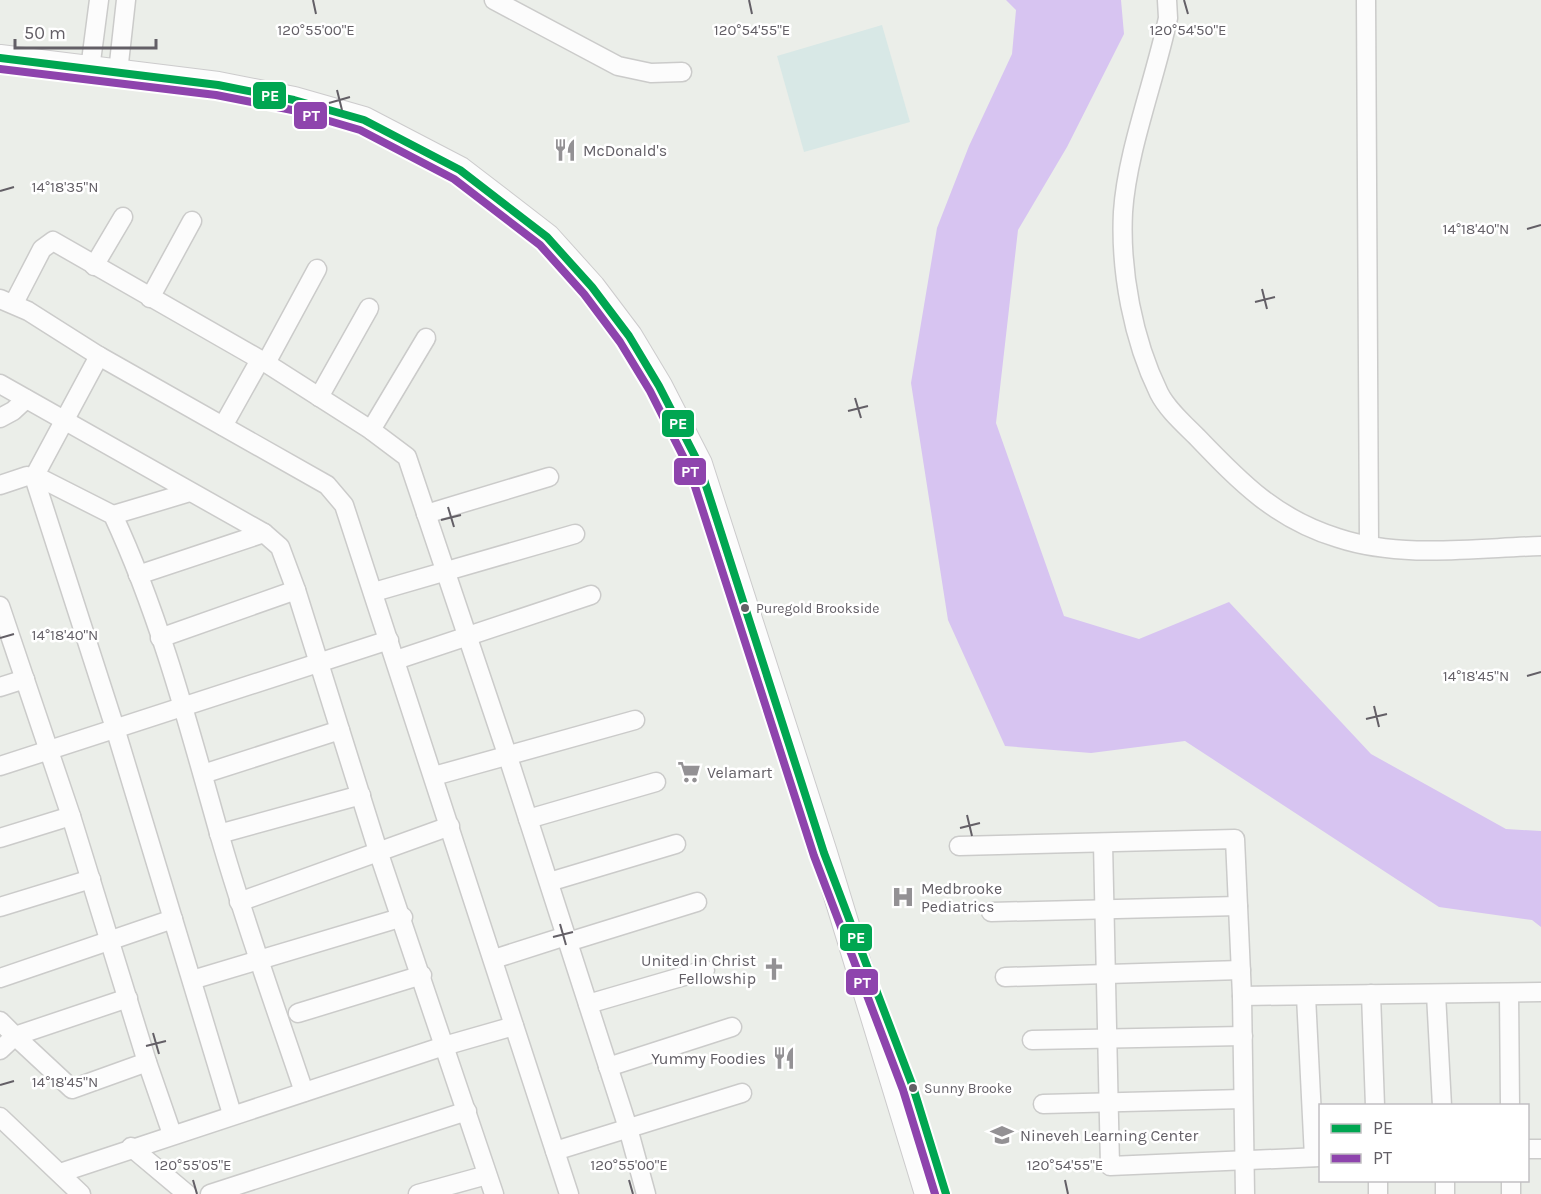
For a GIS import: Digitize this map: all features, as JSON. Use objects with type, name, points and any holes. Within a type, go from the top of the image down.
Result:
[{"type":"main road","points":[[0,58],[218,85],[294,100],[364,120],[460,170],[550,240],[592,287],[629,336],[659,386],[699,464],[824,853],[928,1194]]},
{"type":"main road","points":[[824,853],[913,1088],[946,1194]]},
{"type":"street","points":[[90,69],[99,0]]},
{"type":"street","points":[[118,72],[126,0]]},
{"type":"street","points":[[494,0],[618,66],[651,73],[682,72]]},
{"type":"street","points":[[1167,0],[1168,18],[1126,181],[1123,214],[1128,290],[1148,368],[1160,395],[1173,412],[1244,487],[1285,516],[1339,539],[1405,550],[1541,546]]},
{"type":"street","points":[[1366,0],[1369,545]]},
{"type":"street","points":[[94,266],[123,217]]},
{"type":"street","points":[[150,298],[192,221]]},
{"type":"street","points":[[569,1194],[354,530],[335,491],[7,301],[48,243],[53,241],[263,362],[371,430],[407,457],[549,882],[628,1128],[646,1194]]},
{"type":"street","points":[[223,426],[317,269]]},
{"type":"street","points":[[319,397],[369,308]]},
{"type":"street","points":[[371,430],[426,338]]},
{"type":"street","points":[[99,356],[62,421],[34,477],[174,919],[232,1114]]},
{"type":"street","points":[[0,384],[264,533],[280,547],[296,590],[378,850],[403,918],[494,1194]]},
{"type":"street","points":[[0,418],[13,411],[26,399]]},
{"type":"street","points":[[0,485],[27,476],[34,477],[113,515],[138,575],[160,638],[239,902],[304,1092]]},
{"type":"street","points":[[426,514],[549,477]]},
{"type":"street","points":[[113,515],[190,492]]},
{"type":"street","points":[[138,575],[264,533]]},
{"type":"street","points":[[374,592],[575,534]]},
{"type":"street","points":[[160,638],[296,590]]},
{"type":"street","points":[[396,660],[591,595]]},
{"type":"street","points":[[1,614],[71,816],[147,1062],[172,1134]]},
{"type":"street","points":[[0,766],[389,640]]},
{"type":"street","points":[[0,687],[25,679]]},
{"type":"street","points":[[434,777],[634,720]]},
{"type":"street","points":[[202,774],[340,730]]},
{"type":"street","points":[[528,819],[656,782]]},
{"type":"street","points":[[219,834],[361,795]]},
{"type":"street","points":[[0,838],[71,816]]},
{"type":"street","points":[[239,902],[378,850],[450,826]]},
{"type":"street","points":[[959,846],[1234,839],[1242,996],[1245,1194]]},
{"type":"street","points":[[1103,843],[1110,1166],[1317,1157],[1306,996]]},
{"type":"street","points":[[549,882],[676,844]]},
{"type":"street","points":[[0,908],[91,879]]},
{"type":"street","points":[[494,959],[697,902]]},
{"type":"street","points":[[991,912],[1238,906]]},
{"type":"street","points":[[192,980],[403,918]]},
{"type":"street","points":[[0,978],[174,919]]},
{"type":"street","points":[[588,1004],[705,970]]},
{"type":"street","points":[[1005,977],[1105,972],[1241,970]]},
{"type":"street","points":[[298,1013],[422,975]]},
{"type":"street","points":[[1242,996],[1541,992]]},
{"type":"street","points":[[1371,993],[1375,1104]]},
{"type":"street","points":[[1509,993],[1510,1104]]},
{"type":"street","points":[[1436,994],[1442,1104]]},
{"type":"street","points":[[0,1050],[15,1036],[128,998]]},
{"type":"street","points":[[0,1021],[72,1089],[147,1062]]},
{"type":"street","points":[[60,1173],[232,1114],[514,1026]]},
{"type":"street","points":[[608,1066],[732,1027]]},
{"type":"street","points":[[1032,1040],[1243,1036]]},
{"type":"street","points":[[555,1151],[742,1093]]},
{"type":"street","points":[[1043,1104],[1243,1099]]},
{"type":"street","points":[[210,1194],[467,1111]]},
{"type":"street","points":[[2,1123],[81,1194]]},
{"type":"street","points":[[131,1147],[187,1194]]},
{"type":"street","points":[[418,1194],[487,1175]]},
{"type":"shaded area","points":[[1006,0],[1121,0],[1124,34],[1067,147],[1018,230],[996,423],[1064,616],[1139,639],[1229,602],[1371,754],[1506,829],[1541,831],[1541,927],[1532,920],[1439,907],[1185,741],[1091,753],[1005,746],[948,620],[911,383],[937,228],[969,146],[1012,54],[1016,10]]},
{"type":"shaded area","points":[[882,25],[910,122],[804,152],[777,56]]},
{"type":"transit line","name":"PE","points":[[0,58],[218,85],[294,100],[364,120],[460,170],[547,237],[592,287],[629,336],[659,386],[699,464],[824,853],[913,1087],[946,1194]]},
{"type":"transit line","name":"PT","points":[[0,69],[216,95],[292,110],[360,130],[454,179],[540,245],[584,294],[620,342],[650,391],[689,468],[814,856],[903,1090],[935,1194]]},
{"type":"place","name":"McDonald's","points":[[565,150]]},
{"type":"place","name":"Puregold Brookside","points":[[745,608]]},
{"type":"place","name":"Velamart","points":[[689,772]]},
{"type":"place","name":"Medbrooke Pediatrics","points":[[903,897]]},
{"type":"place","name":"United in Christ Fellowship","points":[[774,969]]},
{"type":"place","name":"Yummy Foodies","points":[[784,1058]]},
{"type":"place","name":"Sunny Brooke","points":[[913,1088]]},
{"type":"place","name":"Nineveh Learning Center","points":[[1002,1135]]}]
